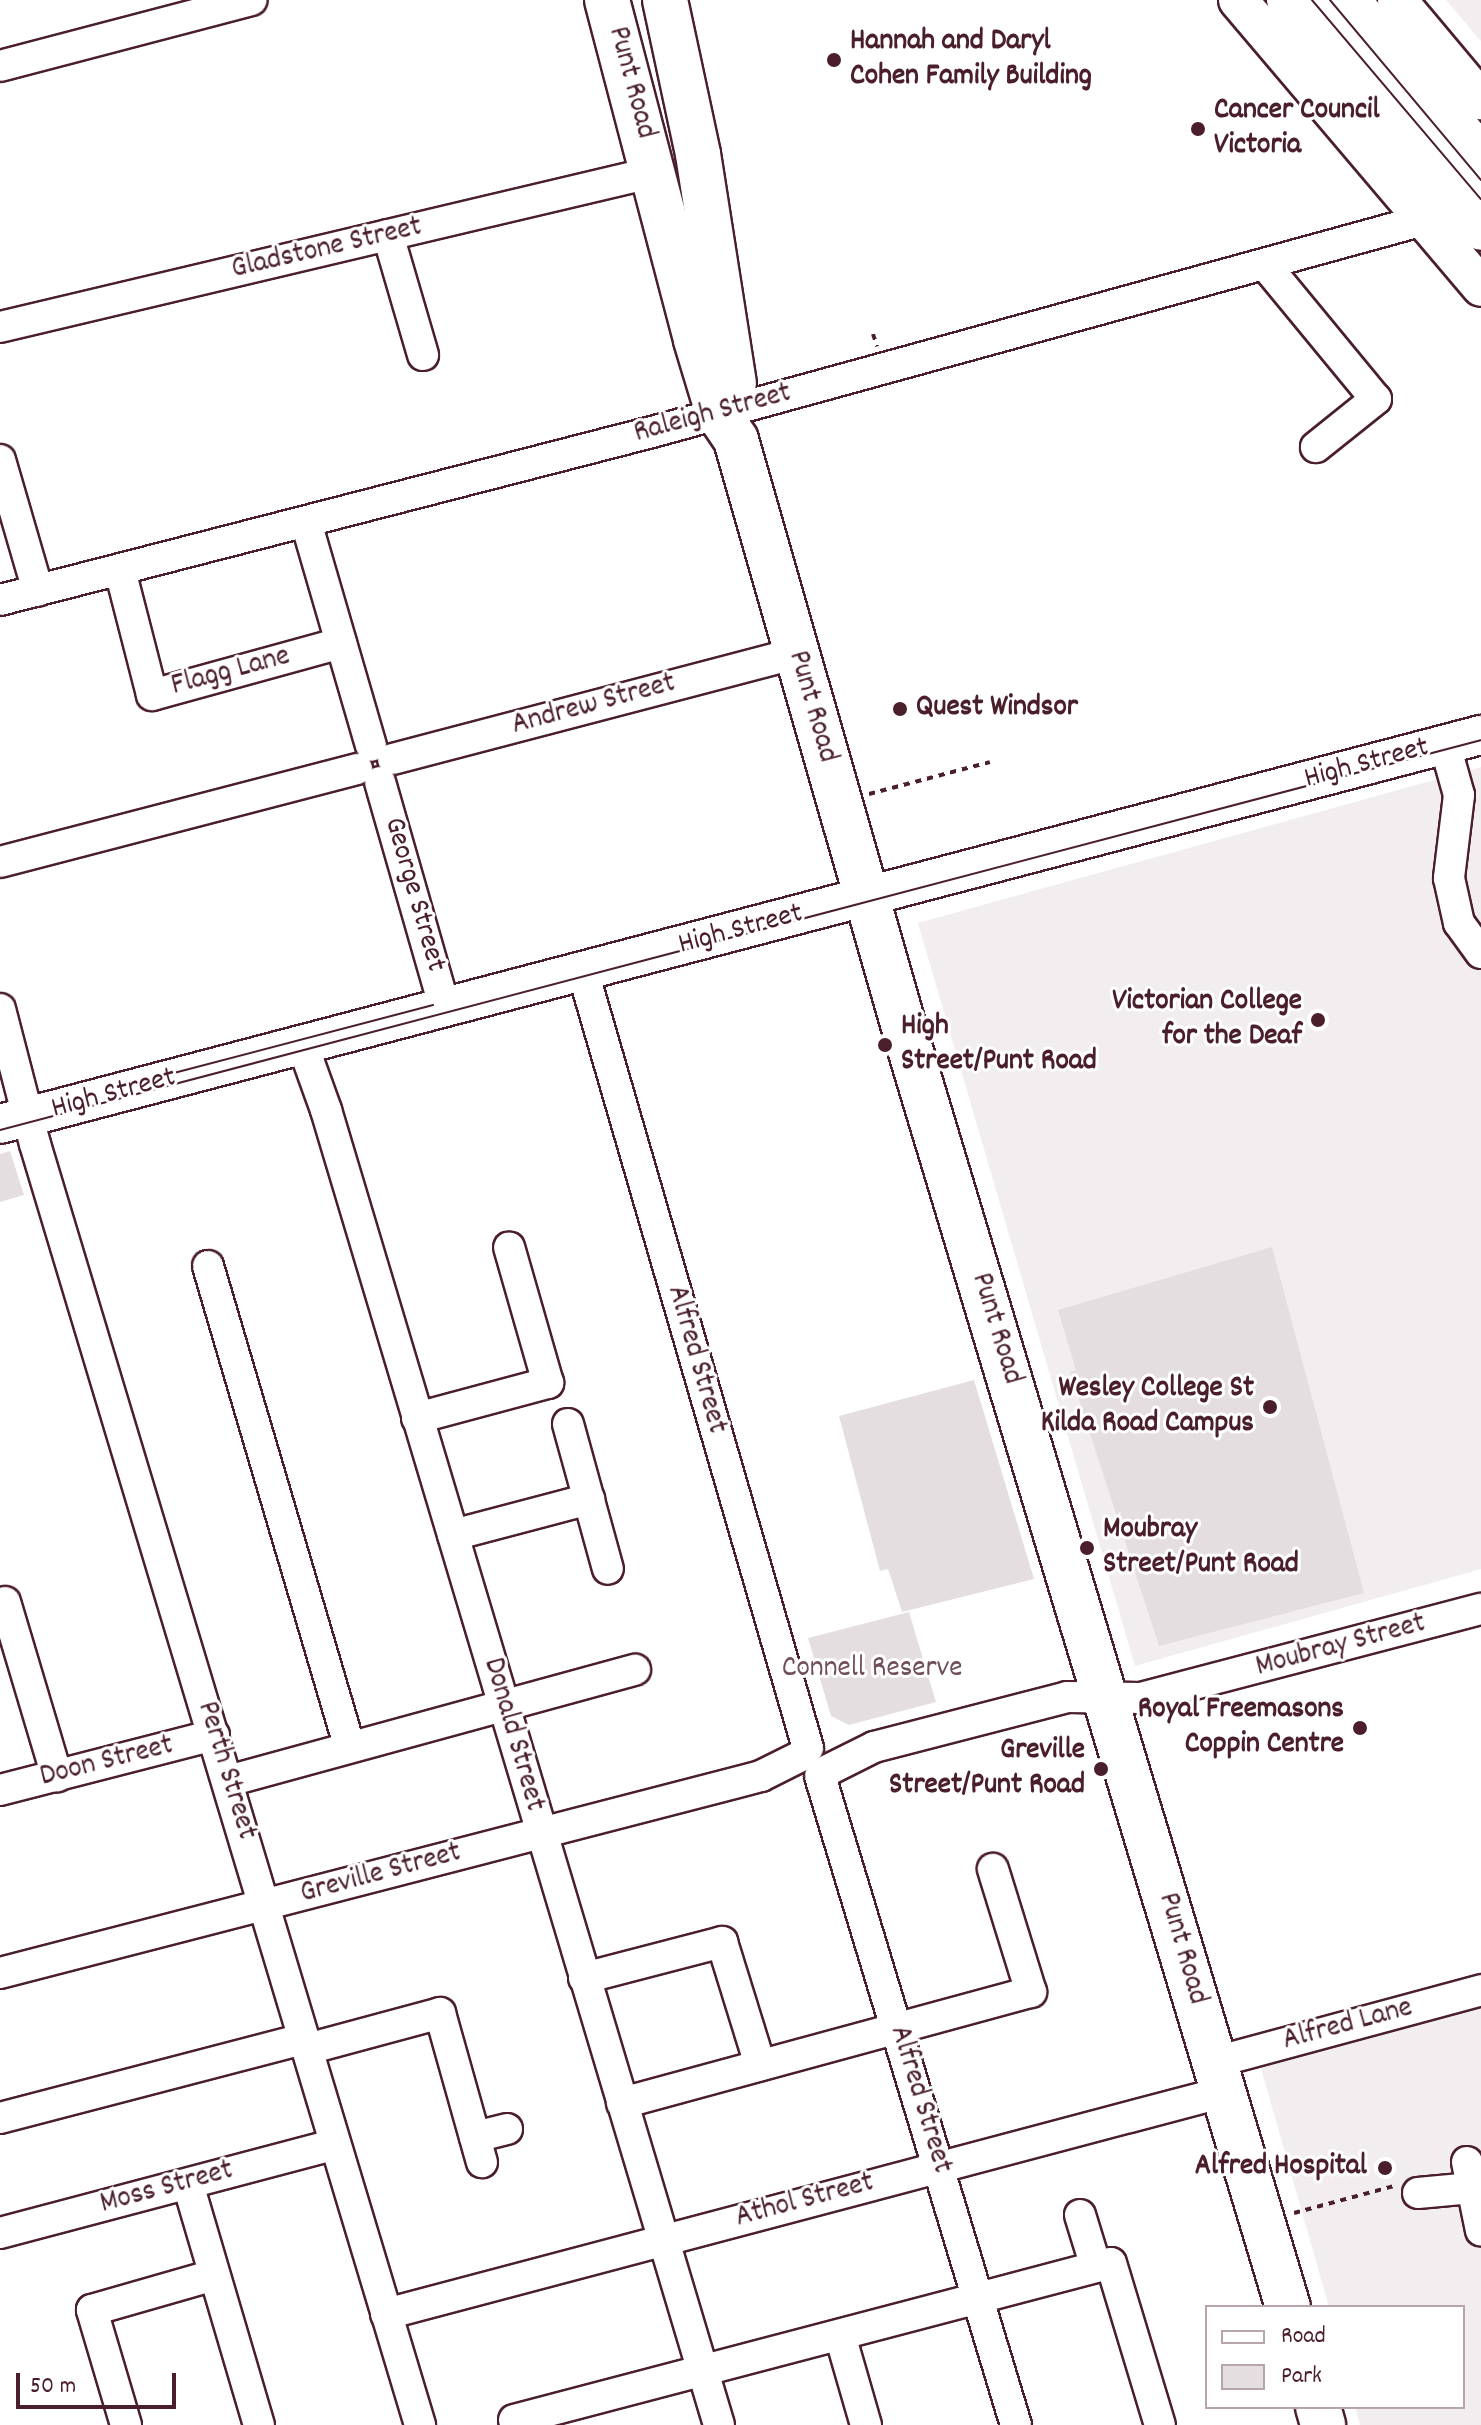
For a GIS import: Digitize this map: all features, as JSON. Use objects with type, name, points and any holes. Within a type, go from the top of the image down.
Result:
[{"type":"highway","name":"Punt Road","points":[[607,0],[654,172],[731,420],[867,898],[1287,2305]]},
{"type":"highway","name":"Punt Road","points":[[665,0],[693,125],[731,420]]},
{"type":"main road","points":[[1238,0],[1481,287]]},
{"type":"main road","points":[[1286,0],[1481,231]]},
{"type":"main road","points":[[1351,0],[1481,153]]},
{"type":"main road","points":[[1397,0],[1481,100]]},
{"type":"main road","points":[[1364,149],[1410,147]]},
{"type":"main road","name":"High Street","points":[[15,1121],[1481,735]]},
{"type":"street","points":[[0,66],[252,0]]},
{"type":"street","points":[[1320,0],[1481,190]]},
{"type":"street","name":"Gladstone Street","points":[[0,327],[654,172]]},
{"type":"street","name":"Raleigh Street","points":[[0,600],[306,522],[731,420],[1424,220]]},
{"type":"street","points":[[388,235],[423,355]]},
{"type":"street","points":[[1267,267],[1376,399],[1316,447]]},
{"type":"street","points":[[0,460],[38,591]]},
{"type":"street","name":"George Street","points":[[306,522],[445,1008]]},
{"type":"street","name":"Flagg Lane","points":[[120,570],[152,695],[341,643]]},
{"type":"street","name":"Andrew Street","points":[[0,862],[796,653]]},
{"type":"street","points":[[1445,745],[1459,795],[1449,878],[1459,923],[1481,953]]},
{"type":"street","name":"Alfred Street","points":[[583,972],[814,1763],[1016,2425]]},
{"type":"street","name":"Perth Street","points":[[0,1009],[15,1121],[214,1735],[420,2425]]},
{"type":"street","name":"Donald Street","points":[[303,1046],[719,2425]]},
{"type":"street","points":[[417,1418],[548,1383],[509,1247]]},
{"type":"street","points":[[208,1266],[349,1745]]},
{"type":"street","points":[[568,1424],[608,1569]]},
{"type":"street","points":[[453,1535],[589,1499]]},
{"type":"street","points":[[5,1602],[57,1776]]},
{"type":"street","name":"Moubray Street","points":[[1106,1699],[1141,1698],[1481,1609]]},
{"type":"street","points":[[228,1781],[349,1745],[504,1707],[635,1670]]},
{"type":"street","name":"Greville Street","points":[[0,1973],[1067,1697],[1106,1699]]},
{"type":"street","name":"Doon Street","points":[[0,1790],[214,1735]]},
{"type":"street","points":[[622,2103],[1031,1992],[993,1869]]},
{"type":"street","points":[[584,1978],[722,1942],[760,2065]]},
{"type":"street","name":"Alfred Lane","points":[[1220,2077],[1481,1990]]},
{"type":"street","points":[[0,2118],[440,2013],[479,2150],[507,2129]]},
{"type":"street","name":"Athol Street","points":[[386,2314],[939,2167],[1220,2077]]},
{"type":"street","name":"Moss Street","points":[[0,2233],[334,2145]]},
{"type":"street","points":[[1413,2188],[1469,2175],[1481,2231]]},
{"type":"street","points":[[188,2184],[259,2425]]},
{"type":"street","points":[[1080,2215],[1096,2267]]},
{"type":"street","points":[[514,2420],[572,2415],[703,2372],[1111,2263],[1160,2425]]},
{"type":"street","points":[[126,2425],[92,2310],[214,2275]]},
{"type":"street","points":[[840,2335],[866,2425]]},
{"type":"path","points":[[873,334],[877,349]]},
{"type":"path","points":[[839,802],[990,762]]},
{"type":"path","points":[[1292,2214],[1413,2188]]},
{"type":"shaded area","points":[[1446,0],[1481,0],[1481,41]]},
{"type":"shaded area","name":"Wesley College St Kilda Road Campus","points":[[1481,767],[1481,1569],[1135,1666],[918,923]]},
{"type":"shaded area","name":"Alfred Hospital","points":[[1481,1979],[1481,2425],[1360,2425],[1356,2409],[1465,2409],[1465,2305],[1328,2305],[1254,2044]]},
{"type":"green space","points":[[10,1151],[24,1195],[0,1202],[0,1154]]},
{"type":"green space","points":[[1272,1247],[1364,1593],[1159,1646],[1070,1372],[1076,1370],[1058,1310]]},
{"type":"green space","points":[[974,1380],[1034,1579],[902,1612],[888,1569],[880,1571],[839,1416]]},
{"type":"green space","name":"Connell Reserve","points":[[909,1612],[936,1702],[849,1725],[831,1716],[808,1638]]},
{"type":"tram line","points":[[1312,0],[1481,199]]},
{"type":"tram line","points":[[1330,0],[1481,180]]},
{"type":"tram line","points":[[0,1130],[1481,740]]},
{"type":"tram line","points":[[170,1074],[433,1005]]},
{"type":"place","name":"Hannah and Daryl Cohen Family Building","points":[[834,60]]},
{"type":"place","name":"Cancer Council Victoria","points":[[1198,129]]},
{"type":"place","name":"Quest Windsor","points":[[900,709]]},
{"type":"place","name":"Victorian College for the Deaf","points":[[1318,1020]]},
{"type":"place","name":"High Street/Punt Road","points":[[885,1045]]},
{"type":"place","name":"Wesley College St Kilda Road Campus","points":[[1270,1407]]},
{"type":"place","name":"Moubray Street/Punt Road","points":[[1087,1548]]},
{"type":"place","name":"Royal Freemasons Coppin Centre","points":[[1360,1728]]},
{"type":"place","name":"Greville Street/Punt Road","points":[[1101,1769]]},
{"type":"place","name":"Alfred Hospital","points":[[1385,2168]]}]
